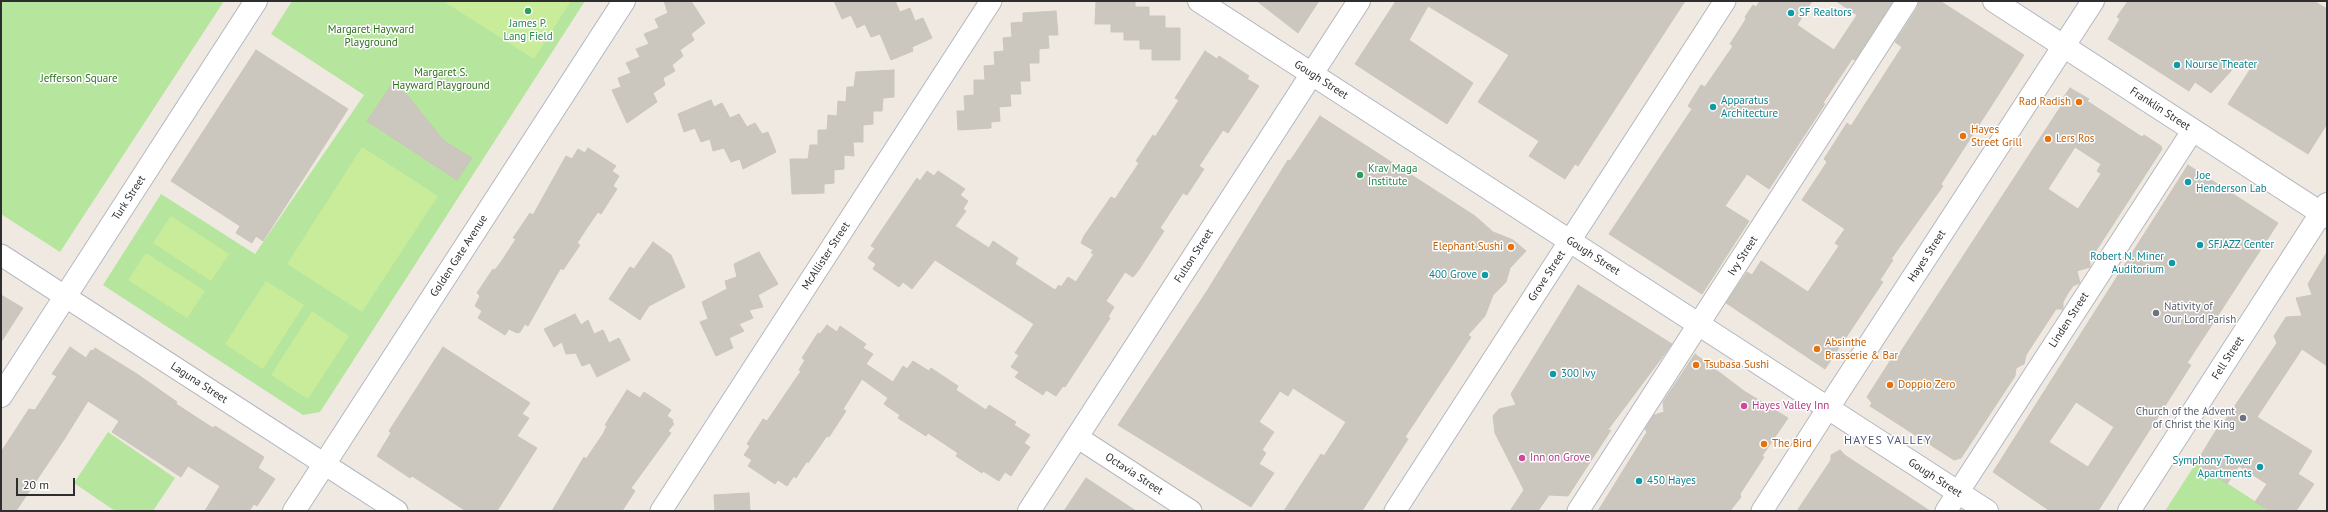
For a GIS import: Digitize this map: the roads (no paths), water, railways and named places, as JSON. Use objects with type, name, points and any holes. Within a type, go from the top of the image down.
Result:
[{"type":"main road","name":"Turk Street","points":[[1,396],[256,1]]},
{"type":"main road","name":"Golden Gate Avenue","points":[[294,511],[624,1]]},
{"type":"main road","name":"Gough Street","points":[[1199,1],[1987,511]]},
{"type":"main road","name":"Fulton Street","points":[[1029,511],[1359,1]]},
{"type":"main road","name":"Franklin Street","points":[[1994,1],[2193,130],[2325,212]]},
{"type":"main road","name":"Hayes Street","points":[[1828,408],[2093,1]]},
{"type":"main road","name":"Fell Street","points":[[2129,511],[2325,212]]},
{"type":"street","name":"McAllister Street","points":[[662,511],[991,1]]},
{"type":"street","name":"Grove Street","points":[[1395,511],[1725,1]]},
{"type":"street","name":"Ivy Street","points":[[1578,511],[1907,1]]},
{"type":"street","name":"Linden Street","points":[[1946,511],[2193,130]]},
{"type":"street","name":"Laguna Street","points":[[1,255],[397,511]]},
{"type":"street","name":"Hayes Street","points":[[1762,511],[1828,408]]},
{"type":"street","name":"Octavia Street","points":[[1077,437],[1192,511]]},
{"type":"place","name":"James P. Lang Field","points":[[528,11]]},
{"type":"place","name":"SF Realtors","points":[[1791,13]]},
{"type":"place","name":"Nourse Theater","points":[[2177,65]]},
{"type":"place","name":"Rad Radish","points":[[2079,102]]},
{"type":"place","name":"Apparatus Architecture","points":[[1713,107]]},
{"type":"place","name":"Hayes Street Grill","points":[[1963,136]]},
{"type":"place","name":"Lers Ros","points":[[2048,139]]},
{"type":"place","name":"Krav Maga Institute","points":[[1360,175]]},
{"type":"place","name":"Joe Henderson Lab","points":[[2188,182]]},
{"type":"place","name":"SFJAZZ Center","points":[[2200,245]]},
{"type":"place","name":"Elephant Sushi","points":[[1511,247]]},
{"type":"place","name":"Robert N. Miner Auditorium","points":[[2172,263]]},
{"type":"place","name":"400 Grove","points":[[1485,275]]},
{"type":"place","name":"Nativity of Our Lord Parish","points":[[2156,313]]},
{"type":"place","name":"Absinthe Brasserie & Bar","points":[[1817,349]]},
{"type":"place","name":"Tsubasa Sushi","points":[[1696,365]]},
{"type":"place","name":"300 Ivy","points":[[1553,374]]},
{"type":"place","name":"Doppio Zero","points":[[1890,385]]},
{"type":"place","name":"Hayes Valley Inn","points":[[1744,406]]},
{"type":"place","name":"Church of the Advent of Christ the King","points":[[2243,418]]},
{"type":"place","name":"The Bird","points":[[1764,444]]},
{"type":"place","name":"Inn on Grove","points":[[1522,458]]},
{"type":"place","name":"Symphony Tower Apartments","points":[[2260,467]]},
{"type":"place","name":"450 Hayes","points":[[1639,481]]},
{"type":"district","name":"HAYES VALLEY","points":[[1888,441]]},
{"type":"park label","name":"Margaret Hayward Playground","points":[[371,36]]},
{"type":"park label","name":"Jefferson Square","points":[[79,79]]},
{"type":"park label","name":"Margaret S. Hayward Playground","points":[[441,79]]}]
